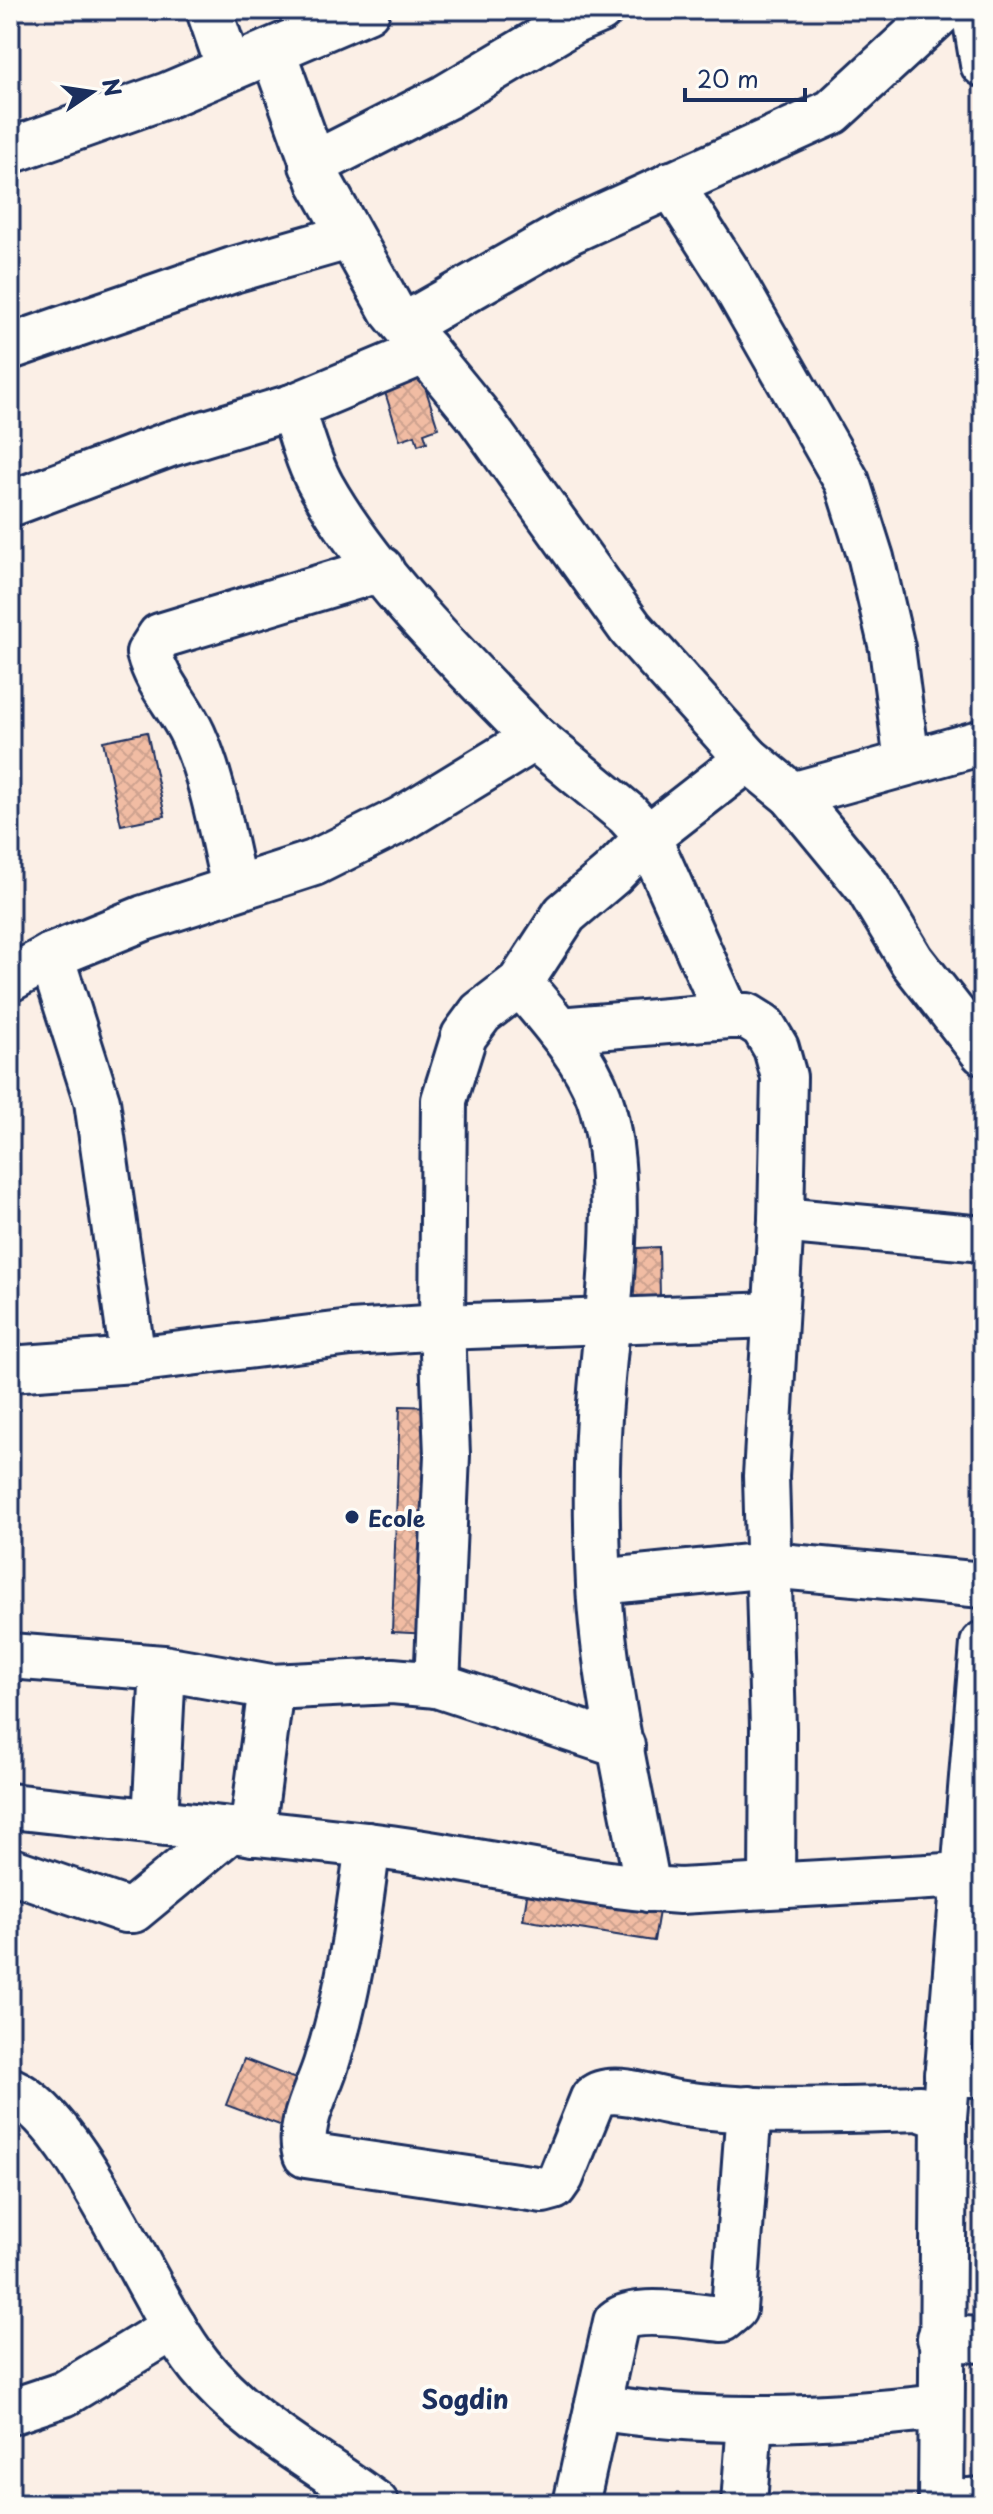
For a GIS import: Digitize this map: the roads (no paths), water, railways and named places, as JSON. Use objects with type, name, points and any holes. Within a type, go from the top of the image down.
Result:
[{"type":"street","points":[[209,10],[229,68]]},
{"type":"street","points":[[10,151],[168,95],[367,10]]},
{"type":"street","points":[[312,165],[446,97],[572,22],[600,10]]},
{"type":"street","points":[[10,504],[170,444],[292,407],[415,338],[570,231],[832,112],[943,10]]},
{"type":"street","points":[[974,10],[983,64]]},
{"type":"street","points":[[273,52],[312,165],[348,237],[391,309],[476,413],[631,629],[748,759],[792,795],[867,886],[912,961],[983,1052]]},
{"type":"street","points":[[671,184],[728,273],[847,482],[871,558],[892,648],[907,761]]},
{"type":"street","points":[[10,347],[233,270],[348,237]]},
{"type":"street","points":[[292,407],[320,485],[348,529],[381,569],[475,676],[535,738],[627,814],[648,837],[728,1016]]},
{"type":"street","points":[[234,886],[204,765],[192,733],[162,689],[149,653],[160,636],[381,569]]},
{"type":"street","points":[[10,979],[51,956],[234,886],[314,863],[402,819],[535,738]]},
{"type":"street","points":[[792,795],[983,742]]},
{"type":"street","points":[[437,1685],[447,1455],[442,1327],[444,1100],[464,1036],[481,1013],[520,983],[565,914],[648,837],[748,759]]},
{"type":"street","points":[[51,956],[97,1101],[133,1360]]},
{"type":"street","points":[[520,983],[559,1030],[597,1092],[609,1130],[612,1171],[609,1321],[599,1435],[599,1582],[606,1652],[648,1889]]},
{"type":"street","points":[[559,1030],[747,1016],[763,1026],[776,1048],[784,1077],[781,1220],[766,1476],[773,1728],[772,1885]]},
{"type":"street","points":[[781,1220],[983,1239]]},
{"type":"street","points":[[10,1369],[133,1360],[351,1333],[774,1315]]},
{"type":"street","points":[[599,1582],[769,1565],[983,1585]]},
{"type":"street","points":[[983,1644],[964,1875],[965,2074],[944,2117],[939,2407],[941,2504],[983,2500]]},
{"type":"street","points":[[10,1656],[163,1668],[271,1687],[392,1681],[437,1685],[622,1746]]},
{"type":"street","points":[[155,1821],[163,1668]]},
{"type":"street","points":[[10,1870],[125,1910],[133,1910],[241,1832],[271,1687]]},
{"type":"street","points":[[10,1806],[368,1845],[548,1876],[648,1889],[680,1891],[964,1875]]},
{"type":"street","points":[[368,1845],[352,1952],[329,2058],[303,2132],[306,2155],[543,2190],[554,2187],[561,2177],[593,2098],[599,2092],[749,2109],[919,2108],[944,2117]]},
{"type":"street","points":[[16,2099],[55,2127],[201,2367],[265,2429],[376,2504]]},
{"type":"street","points":[[576,2504],[616,2322],[623,2315],[640,2313],[722,2319],[734,2309],[749,2109]]},
{"type":"street","points":[[10,2412],[64,2394],[174,2327]]},
{"type":"street","points":[[940,2338],[983,2340]]},
{"type":"street","points":[[597,2407],[705,2421],[872,2415],[939,2407]]},
{"type":"street","points":[[744,2504],[750,2420]]},
{"type":"place","name":"Ecole","points":[[352,1517]]},
{"type":"district","name":"Sogdin","points":[[465,2398]]}]
